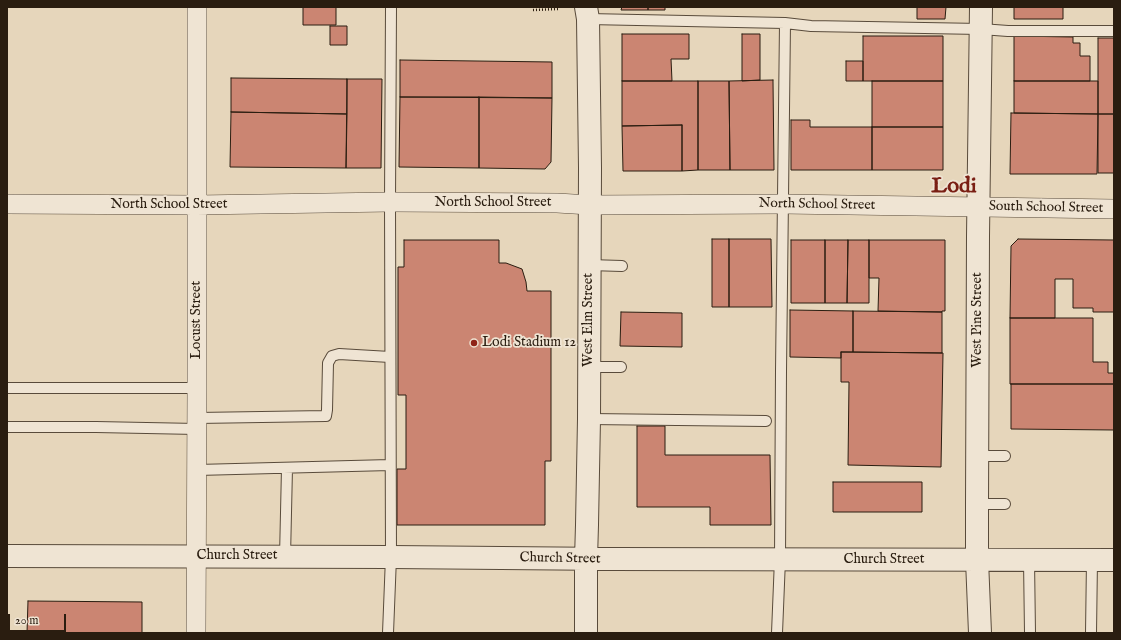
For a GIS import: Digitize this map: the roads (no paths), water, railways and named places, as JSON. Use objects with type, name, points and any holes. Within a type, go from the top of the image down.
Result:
[{"type":"street","name":"Locust Street","points":[[196,633],[197,7]]},
{"type":"street","name":"West Pine Street","points":[[980,633],[977,560],[977,504],[981,7]]},
{"type":"street","name":"West Elm Street","points":[[586,633],[590,265],[587,13]]},
{"type":"street","name":"North School Street","points":[[7,204],[197,206],[390,202],[557,203],[590,205],[783,204],[979,207]]},
{"type":"street","name":"South School Street","points":[[979,207],[1114,209]]},
{"type":"street","name":"Church Street","points":[[7,556],[1114,560]]},
{"type":"lane","points":[[388,633],[391,557],[391,7]]},
{"type":"lane","points":[[587,13],[785,23],[811,26],[981,29],[1008,31],[1114,31]]},
{"type":"lane","points":[[777,633],[780,559],[785,23]]},
{"type":"lane","points":[[590,265],[622,266]]},
{"type":"lane","points":[[7,427],[96,427],[326,416],[328,363],[332,356],[339,354],[390,357]]},
{"type":"lane","points":[[589,367],[621,368]]},
{"type":"lane","points":[[7,388],[197,388]]},
{"type":"lane","points":[[589,419],[766,421]]},
{"type":"lane","points":[[978,456],[1005,456]]},
{"type":"lane","points":[[197,470],[390,465]]},
{"type":"lane","points":[[285,557],[287,468]]},
{"type":"lane","points":[[977,504],[1005,504]]},
{"type":"lane","points":[[1029,560],[1030,633]]},
{"type":"lane","points":[[1091,633],[1092,560]]},
{"type":"place","name":"Lodi Stadium 12","points":[[474,343]]},
{"type":"district","name":"Lodi","points":[[954,187]]}]
